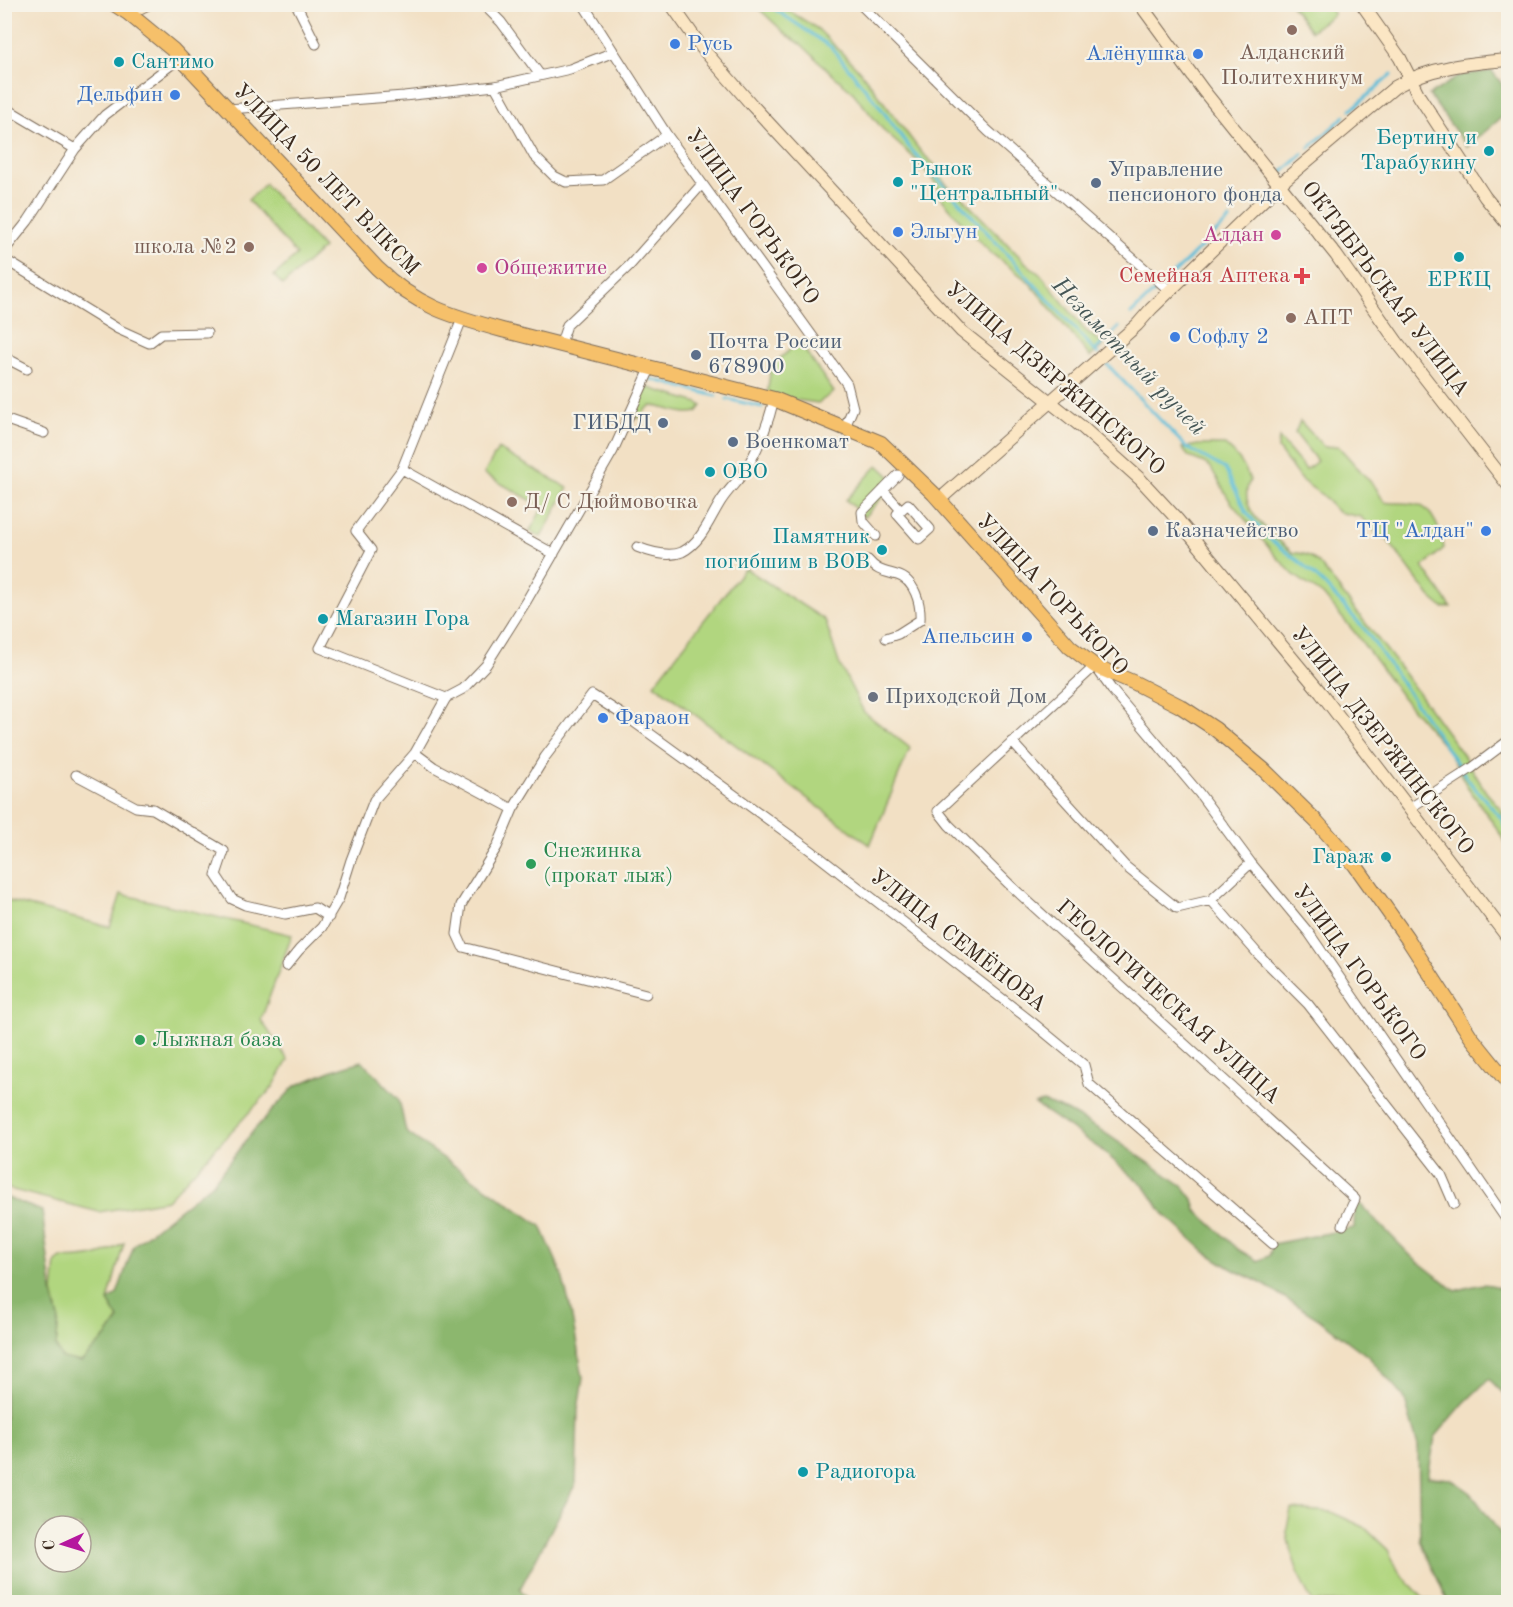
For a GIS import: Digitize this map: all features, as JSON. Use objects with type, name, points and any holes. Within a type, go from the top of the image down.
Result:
[{"type":"main road","name":"УЛИЦА 50 ЛЕТ ВЛКСМ","points":[[114,4],[163,40],[352,244],[394,286],[427,306],[462,319],[560,346],[774,399],[845,427]]},
{"type":"main road","name":"УЛИЦА ГОРЬКОГО","points":[[845,427],[881,443],[939,500],[1070,647],[1095,666]]},
{"type":"main road","points":[[1095,666],[1180,706],[1215,729],[1264,770],[1317,822],[1355,865],[1400,928],[1471,1037],[1509,1083]]},
{"type":"street","points":[[128,13],[147,4]]},
{"type":"street","points":[[296,4],[316,44]]},
{"type":"street","points":[[483,4],[501,22],[540,75]]},
{"type":"street","name":"УЛИЦА ГОРЬКОГО","points":[[583,4],[667,135],[847,384],[853,408],[845,427]]},
{"type":"street","name":"УЛИЦА ДЗЕРЖИНСКОГО","points":[[671,4],[702,48],[751,104],[961,331],[1083,428],[1140,479],[1177,519],[1321,693],[1509,938]]},
{"type":"street","points":[[860,4],[988,131],[1170,291]]},
{"type":"street","name":"ОКТЯБРЬСКАЯ УЛИЦА","points":[[1140,4],[1203,90],[1336,255],[1397,342],[1509,486]]},
{"type":"street","points":[[1362,4],[1400,58],[1419,96],[1479,188],[1509,225]]},
{"type":"street","points":[[228,109],[404,96],[495,86],[570,69],[614,52]]},
{"type":"street","points":[[4,251],[28,221],[75,149],[105,115],[180,58]]},
{"type":"street","points":[[939,500],[1104,356],[1280,184],[1395,87],[1410,78],[1437,70],[1509,60]]},
{"type":"street","points":[[495,86],[534,156],[554,176],[566,182],[603,180],[667,135]]},
{"type":"street","points":[[4,107],[75,149]]},
{"type":"street","points":[[560,346],[567,325],[630,265],[702,184]]},
{"type":"street","points":[[4,259],[118,329],[149,343],[161,334],[207,333]]},
{"type":"street","points":[[446,698],[320,648],[371,550],[356,531],[402,469],[462,319]]},
{"type":"street","points":[[4,357],[27,369]]},
{"type":"street","points":[[286,966],[329,917],[339,898],[374,800],[415,753],[446,698],[463,689],[486,665],[554,554],[613,451],[650,369]]},
{"type":"street","points":[[637,547],[652,553],[682,552],[700,537],[722,499],[744,472],[762,438],[774,399]]},
{"type":"street","points":[[4,419],[44,433]]},
{"type":"street","points":[[402,469],[554,554]]},
{"type":"street","points":[[876,536],[862,521],[862,513],[898,475]]},
{"type":"street","points":[[883,490],[901,510]]},
{"type":"street","points":[[868,560],[876,570],[885,574],[898,575],[910,584],[921,608],[920,620],[898,634],[886,638]]},
{"type":"street","points":[[1095,666],[1012,742],[1125,866],[1177,908],[1210,900],[1251,863]]},
{"type":"street","name":"УЛИЦА ГОРЬКОГО","points":[[1095,666],[1112,690],[1199,792],[1251,863],[1309,933],[1509,1222]]},
{"type":"street","name":"УЛИЦА СЕМЁНОВА","points":[[513,809],[545,757],[592,695],[634,722],[813,852],[1032,1022],[1084,1065],[1089,1084],[1274,1244]]},
{"type":"street","points":[[1410,808],[1509,741]]},
{"type":"street","name":"ГЕОЛОГИЧЕСКАЯ УЛИЦА","points":[[1012,742],[938,811],[949,825],[1010,885],[1355,1199],[1343,1225]]},
{"type":"street","points":[[415,753],[434,766],[513,809],[497,847],[461,905],[456,934],[464,946],[646,994]]},
{"type":"street","points":[[76,775],[136,807],[153,809],[224,851],[216,875],[232,899],[264,911],[285,914],[315,908],[329,917]]},
{"type":"street","points":[[1210,900],[1258,954],[1308,1004],[1441,1174],[1454,1204]]},
{"type":"green space","points":[[755,5],[780,5],[818,29],[861,72],[921,152],[936,166],[945,183],[954,191],[959,191],[970,206],[1025,262],[1042,276],[1085,330],[1104,345],[1090,357],[1029,282],[991,253],[971,233],[942,199],[936,184],[929,175],[885,132],[851,90]]},
{"type":"green space","points":[[1291,5],[1327,5],[1334,14],[1311,31]]},
{"type":"green space","points":[[1492,71],[1502,84],[1508,112],[1467,147],[1429,95],[1461,75]]},
{"type":"green space","points":[[265,184],[323,248],[283,285],[274,276],[297,255],[248,200]]},
{"type":"green space","points":[[799,342],[834,392],[818,403],[767,396],[771,366]]},
{"type":"green space","points":[[646,387],[702,406],[697,412],[684,413],[652,406],[639,418],[631,415]]},
{"type":"green space","points":[[1300,421],[1324,447],[1338,446],[1376,488],[1384,502],[1414,504],[1428,511],[1439,529],[1444,548],[1423,567],[1451,607],[1443,608],[1430,597],[1387,539],[1381,537],[1361,517],[1338,512],[1322,495],[1301,480],[1278,449],[1279,438],[1306,470],[1317,461],[1295,433]]},
{"type":"green space","points":[[1198,445],[1225,445],[1237,457],[1250,480],[1247,491],[1248,502],[1258,521],[1293,553],[1302,553],[1321,566],[1395,661],[1464,756],[1486,792],[1501,809],[1508,827],[1508,849],[1498,830],[1467,786],[1449,752],[1406,702],[1356,634],[1323,595],[1294,575],[1275,555],[1230,501],[1211,468],[1189,457],[1182,448]]},
{"type":"green space","points":[[498,449],[568,488],[541,537],[530,531],[543,507],[484,474]]},
{"type":"green space","points":[[878,465],[896,482],[864,517],[846,500]]},
{"type":"green space","points":[[745,568],[825,620],[839,663],[864,712],[910,748],[870,845],[654,684]]},
{"type":"green space","name":"Лыжная база","points":[[121,894],[292,935],[261,1020],[288,1060],[273,1087],[167,1200],[99,1212],[5,1188],[5,900],[110,927]]},
{"type":"green space","points":[[362,1061],[399,1099],[406,1132],[541,1226],[561,1272],[570,1306],[583,1378],[578,1410],[576,1483],[520,1589],[531,1602],[5,1602],[5,1197],[42,1211],[53,1297],[59,1318],[56,1347],[62,1358],[81,1362],[107,1336],[119,1319],[108,1301],[117,1294],[134,1245],[212,1184],[254,1130],[295,1086]]},
{"type":"green space","points":[[1043,1102],[1067,1111],[1102,1131],[1183,1186],[1193,1199],[1196,1210],[1239,1250],[1258,1261],[1269,1256],[1273,1244],[1354,1228],[1355,1199],[1413,1258],[1456,1291],[1489,1284],[1508,1294],[1508,1398],[1489,1379],[1464,1403],[1435,1437],[1428,1477],[1451,1479],[1471,1493],[1508,1544],[1508,1602],[1448,1602],[1420,1540],[1418,1446],[1404,1397],[1369,1357],[1317,1318],[1263,1284],[1232,1269],[1205,1252],[1163,1213],[1145,1187],[1100,1149],[1035,1104]]},
{"type":"green space","points":[[124,1243],[108,1301],[119,1318],[107,1336],[81,1362],[62,1358],[56,1347],[59,1318],[53,1292],[56,1262],[61,1258],[86,1258],[101,1254]]},
{"type":"green space","points":[[1291,1509],[1331,1512],[1364,1527],[1388,1550],[1399,1572],[1424,1599],[1445,1602],[1313,1602],[1301,1579],[1288,1540],[1287,1527]]},
{"type":"waterway","name":"Незаметный ручей","points":[[767,4],[831,47],[877,103],[909,147],[1098,354]]},
{"type":"waterway","points":[[1351,110],[1392,74]]},
{"type":"waterway","points":[[1309,148],[1345,116]]},
{"type":"waterway","points":[[1278,176],[1303,154]]},
{"type":"waterway","points":[[1166,281],[1230,219]]},
{"type":"waterway","points":[[1131,314],[1157,289]]},
{"type":"waterway","points":[[1095,351],[1119,327]]},
{"type":"waterway","name":"Незаметный ручей","points":[[1102,359],[1186,447],[1225,469],[1247,513],[1267,537],[1325,585],[1366,631],[1472,785],[1502,819],[1508,834]]},
{"type":"waterway","points":[[651,379],[716,396]]},
{"type":"waterway","points":[[727,399],[762,407]]},
{"type":"place","name":"Алданский Политехникум","points":[[1292,30]]},
{"type":"place","name":"Русь","points":[[675,44]]},
{"type":"place","name":"Алёнушка","points":[[1198,54]]},
{"type":"place","name":"Сантимо","points":[[119,62]]},
{"type":"place","name":"Дельфин","points":[[175,95]]},
{"type":"place","name":"Бертину и Тарабукину","points":[[1489,151]]},
{"type":"place","name":"Рынок \"Центральный\"","points":[[898,182]]},
{"type":"place","name":"Управление пенсионого фонда","points":[[1096,183]]},
{"type":"place","name":"Эльгун","points":[[898,232]]},
{"type":"place","name":"Алдан","points":[[1276,235]]},
{"type":"place","name":"школа №2","points":[[249,247]]},
{"type":"place","name":"ЕРКЦ","points":[[1459,257]]},
{"type":"place","name":"Общежитие","points":[[482,268]]},
{"type":"place","name":"Семейная Аптека","points":[[1302,276]]},
{"type":"place","name":"АПТ","points":[[1291,318]]},
{"type":"place","name":"Софлу 2","points":[[1175,337]]},
{"type":"place","name":"Почта России 678900","points":[[696,355]]},
{"type":"place","name":"ГИБДД","points":[[663,423]]},
{"type":"place","name":"Военкомат","points":[[733,442]]},
{"type":"place","name":"ОВО","points":[[710,472]]},
{"type":"place","name":"Д/ С Дюймовочка","points":[[512,502]]},
{"type":"place","name":"Казначейство","points":[[1153,531]]},
{"type":"place","name":"ТЦ \"Алдан\"","points":[[1486,531]]},
{"type":"place","name":"Памятник погибшим в ВОВ","points":[[882,550]]},
{"type":"place","name":"Магазин Гора","points":[[323,619]]},
{"type":"place","name":"Апельсин","points":[[1027,637]]},
{"type":"place","name":"Приходской Дом","points":[[873,697]]},
{"type":"place","name":"Фараон","points":[[603,718]]},
{"type":"place","name":"Гараж","points":[[1386,857]]},
{"type":"place","name":"Снежинка (прокат лыж)","points":[[531,864]]},
{"type":"place","name":"Лыжная база","points":[[140,1040]]},
{"type":"place","name":"Радиогора","points":[[803,1472]]}]
